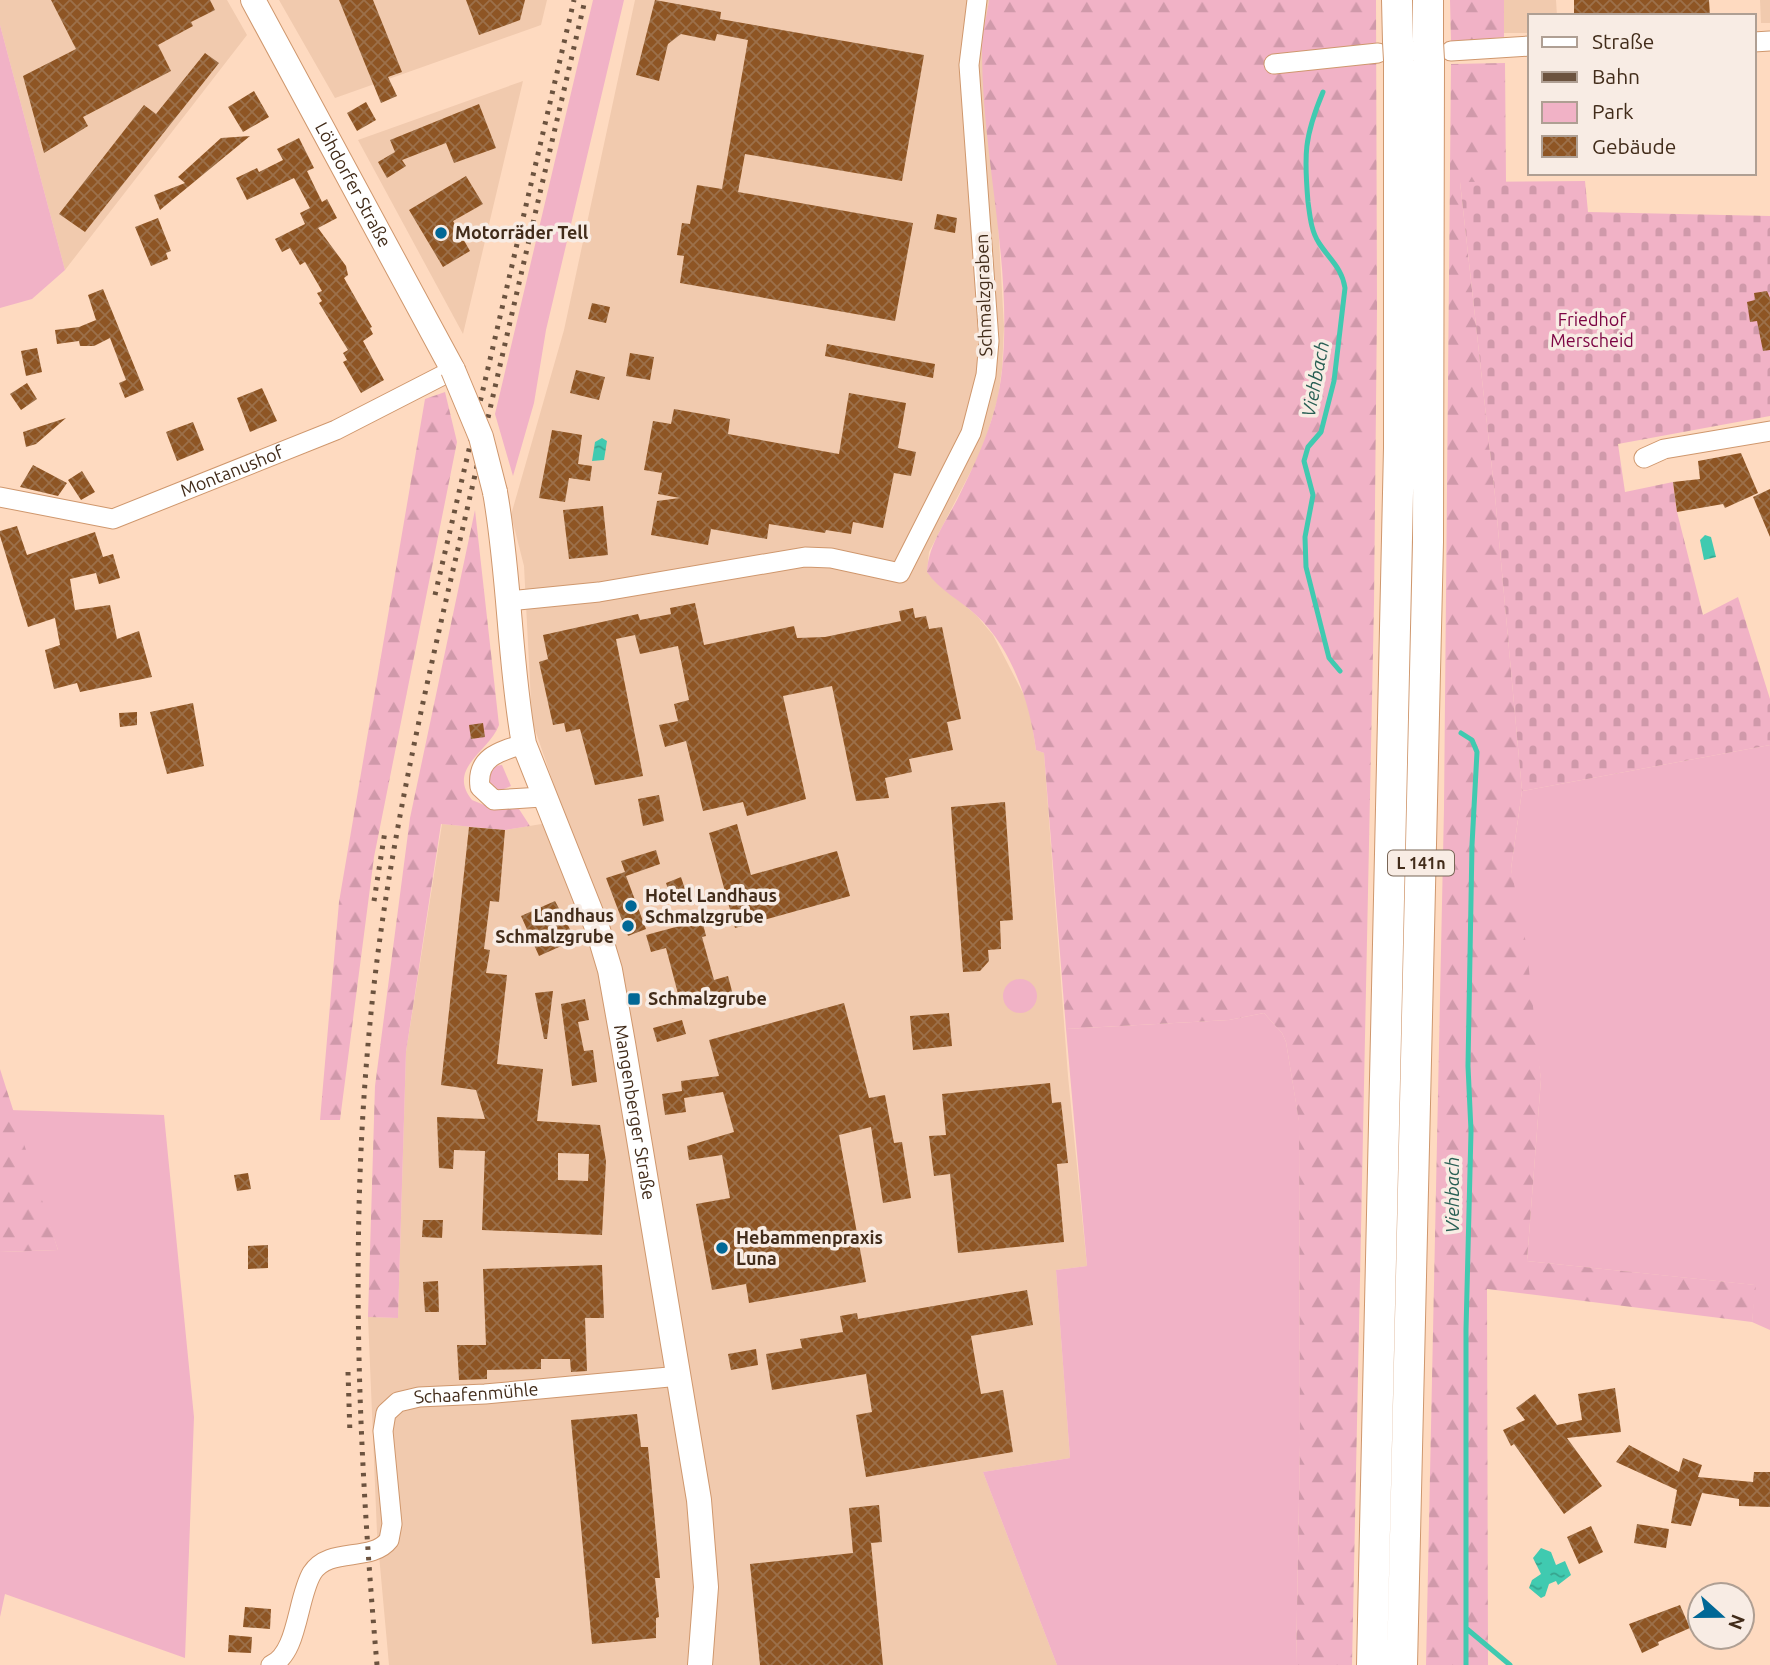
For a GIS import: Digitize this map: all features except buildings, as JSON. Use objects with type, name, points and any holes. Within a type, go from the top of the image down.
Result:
[{"type":"highway","name":"L 141n","points":[[1372,1665],[1398,497],[1392,52],[1397,0]]},
{"type":"highway","name":"L 141n","points":[[1402,1665],[1428,542],[1436,51],[1428,0]]},
{"type":"main road","name":"Löhdorfer Straße","points":[[253,0],[453,370]]},
{"type":"main road","name":"Mangenberger Straße","points":[[453,370],[481,437],[495,492],[524,744],[542,797],[598,930],[610,970],[680,1376],[703,1540],[706,1587],[700,1665]]},
{"type":"street","name":"Schmalzgraben","points":[[508,601],[599,593],[797,557],[831,558],[900,573],[971,433],[986,375],[989,341],[969,65],[977,0]]},
{"type":"street","points":[[1436,51],[1528,46]]},
{"type":"street","points":[[1274,64],[1392,52]]},
{"type":"street","name":"Montanushof","points":[[0,497],[113,519],[336,430],[453,370]]},
{"type":"street","points":[[1644,458],[1664,449],[1770,431]]},
{"type":"street","points":[[524,744],[494,754],[485,761],[480,770],[480,787],[494,800],[542,797]]},
{"type":"street","name":"Schaafenmühle","points":[[271,1665],[278,1661],[288,1648],[303,1593],[319,1564],[330,1559],[378,1549],[389,1540],[392,1524],[383,1431],[386,1413],[398,1402],[419,1397],[485,1394],[680,1376]]},
{"type":"shaded area","points":[[0,0],[227,0],[247,35],[65,270],[0,25]]},
{"type":"shaded area","points":[[279,0],[547,0],[541,25],[335,98]]},
{"type":"shaded area","points":[[635,0],[989,0],[982,45],[998,222],[1004,327],[1002,369],[998,398],[983,448],[929,552],[927,572],[977,616],[993,635],[1029,705],[1036,750],[1044,753],[1068,1076],[1087,1266],[1056,1270],[1070,1458],[983,1472],[1057,1665],[389,1665],[377,1533],[368,1317],[398,1318],[406,1052],[442,824],[505,830],[566,820],[532,721],[524,566],[511,515],[564,330]]},
{"type":"shaded area","points":[[1504,0],[1556,0],[1557,14],[1528,14],[1528,33],[1504,33]]},
{"type":"shaded area","points":[[1760,0],[1770,0],[1770,23],[1761,23]]},
{"type":"shaded area","points":[[523,81],[463,334],[358,140]]},
{"type":"green space","points":[[593,0],[624,0],[546,330],[534,403],[513,476],[495,414]]},
{"type":"green space","points":[[989,0],[1376,0],[1374,603],[1352,1665],[1296,1665],[1300,1444],[1299,1122],[1286,1042],[1282,1033],[1264,1013],[1229,1020],[1066,1029],[1044,753],[1036,750],[1024,695],[1000,643],[976,615],[944,590],[927,572],[934,544],[986,437],[996,405],[1002,370],[1003,289],[983,87],[982,41]]},
{"type":"green space","points":[[1450,0],[1504,0],[1504,37],[1451,42]]},
{"type":"green space","points":[[0,25],[65,270],[32,299],[0,308]]},
{"type":"green space","points":[[1505,63],[1506,182],[1460,182],[1495,496],[1522,791],[1511,869],[1526,943],[1541,1079],[1527,1261],[1756,1285],[1752,1322],[1487,1289],[1488,1665],[1426,1665],[1444,808],[1451,64]]},
{"type":"green space","name":"Friedhof Merscheid","points":[[1585,181],[1588,212],[1770,216],[1770,416],[1618,444],[1625,492],[1673,482],[1677,512],[1703,615],[1738,597],[1770,699],[1770,745],[1522,791],[1495,496],[1460,182]]},
{"type":"green space","points":[[445,392],[457,442],[374,857],[340,1120],[320,1120],[339,902],[425,399]]},
{"type":"green space","points":[[475,510],[499,725],[467,769],[465,789],[472,800],[494,809],[519,809],[530,826],[505,830],[441,824],[406,1052],[398,1318],[368,1317],[375,1086],[410,818]]},
{"type":"green space","points":[[1770,745],[1770,1330],[1752,1322],[1755,1285],[1527,1261],[1541,1079],[1511,869],[1522,791]]},
{"type":"green space","points":[[502,765],[511,786],[499,791],[491,788],[487,777],[494,766]]},
{"type":"green space","points":[[1020,979],[1032,984],[1037,996],[1032,1008],[1020,1013],[1008,1008],[1003,996],[1008,984]]},
{"type":"green space","points":[[1264,1013],[1282,1033],[1286,1042],[1299,1121],[1300,1444],[1296,1665],[1057,1665],[983,1472],[1070,1458],[1056,1270],[1087,1266],[1066,1029],[1229,1020]]},
{"type":"green space","points":[[0,1069],[58,1250],[0,1252]]},
{"type":"green space","points":[[10,1110],[164,1115],[194,1417],[185,1658],[5,1594],[0,1617],[0,1252],[58,1250]]},
{"type":"water","points":[[602,438],[607,441],[604,460],[592,461],[595,442]]},
{"type":"water","points":[[1705,535],[1711,537],[1716,557],[1704,560],[1700,540]]},
{"type":"water","points":[[1541,1548],[1551,1552],[1556,1565],[1565,1561],[1571,1575],[1558,1585],[1556,1581],[1549,1584],[1545,1596],[1541,1598],[1529,1588],[1532,1580],[1541,1574],[1533,1558]]},
{"type":"waterway","name":"Viehbach","points":[[1323,92],[1307,146],[1308,202],[1314,233],[1338,269],[1345,288],[1334,381],[1321,432],[1308,447],[1304,461],[1313,495],[1305,537],[1306,567],[1329,658],[1340,671]]},
{"type":"waterway","name":"Viehbach","points":[[1461,733],[1472,740],[1477,752],[1472,845],[1468,1066],[1471,1131],[1466,1330],[1466,1665]]},
{"type":"waterway","points":[[1467,1629],[1510,1665]]},
{"type":"railway","points":[[435,595],[574,0]]},
{"type":"railway","points":[[377,1665],[361,1420],[358,1257],[364,1094],[379,946],[400,814],[427,683],[585,0]]},
{"type":"railway","points":[[374,901],[385,831]]},
{"type":"railway","points":[[348,1372],[350,1435]]},
{"type":"place","name":"Motorräder Tell","points":[[441,233]]},
{"type":"place","name":"Hotel Landhaus Schmalzgrube","points":[[631,906]]},
{"type":"place","name":"Landhaus Schmalzgrube","points":[[628,926]]},
{"type":"place","name":"Schmalzgrube","points":[[634,999]]},
{"type":"place","name":"Hebammenpraxis Luna","points":[[722,1248]]}]
